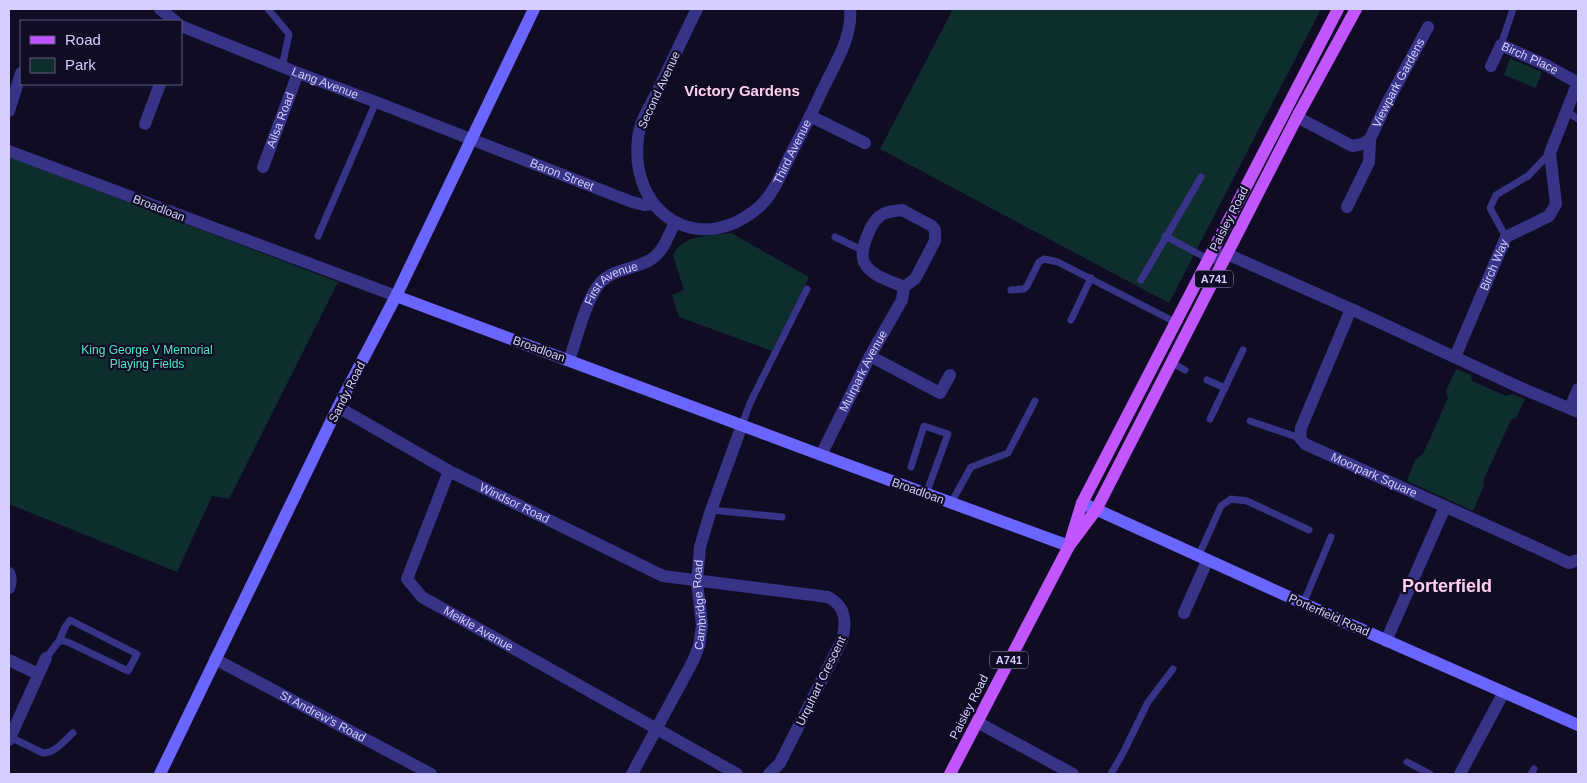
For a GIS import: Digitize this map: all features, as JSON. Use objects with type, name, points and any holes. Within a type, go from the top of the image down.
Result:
[{"type":"main road","name":"Paisley Road","points":[[1069,546],[1082,503],[1338,9]]},
{"type":"main road","name":"Paisley Road","points":[[950,774],[1069,546],[1096,510],[1297,117],[1356,9]]},
{"type":"street","name":"Lang Avenue","points":[[160,9],[173,20]]},
{"type":"street","name":"Sandy Road","points":[[160,774],[338,407],[396,296],[534,9]]},
{"type":"street","name":"Second Avenue","points":[[675,222],[653,204],[642,184],[638,172],[637,158],[640,129],[697,9]]},
{"type":"street","name":"Third Avenue","points":[[675,222],[694,228],[715,228],[740,220],[760,206],[776,185],[846,40],[850,25],[850,9]]},
{"type":"street","name":"Viewpark Gardens","points":[[1347,207],[1369,162],[1370,140],[1386,105],[1428,26]]},
{"type":"street","name":"Lang Avenue","points":[[182,27],[470,139]]},
{"type":"street","name":"Birch Place","points":[[1491,66],[1501,45],[1578,82]]},
{"type":"street","name":"Ailsa Road","points":[[263,167],[298,73]]},
{"type":"street","points":[[9,111],[20,76]]},
{"type":"street","name":"Birch Way","points":[[1454,357],[1506,237],[1549,216],[1556,204],[1550,153],[1578,82]]},
{"type":"street","points":[[145,124],[160,85]]},
{"type":"street","points":[[810,116],[865,143]]},
{"type":"street","name":"Viewpark Gardens","points":[[1297,117],[1352,146],[1370,140]]},
{"type":"street","name":"Baron Street","points":[[470,139],[632,202],[644,205],[653,204]]},
{"type":"street","name":"Broadloan","points":[[9,152],[1069,546]]},
{"type":"street","points":[[902,210],[932,226],[935,230],[935,241],[915,279],[904,287],[871,271],[864,262],[862,250],[876,219],[890,212],[902,210]]},
{"type":"street","name":"First Avenue","points":[[569,360],[590,299],[602,282],[621,270],[644,263],[658,254],[675,222]]},
{"type":"street","points":[[1208,260],[1227,254],[1521,388],[1574,410],[1578,389]]},
{"type":"street","name":"Muirpark Avenue","points":[[820,455],[870,356],[902,300],[904,287]]},
{"type":"street","points":[[1300,438],[1301,428],[1351,309]]},
{"type":"street","points":[[870,356],[940,393],[950,375]]},
{"type":"street","name":"Windsor Road","points":[[338,407],[449,471],[663,576],[698,582]]},
{"type":"street","name":"Cambridge Road","points":[[632,774],[693,661],[699,646],[702,625],[698,582],[700,547],[711,510],[742,425]]},
{"type":"street","name":"Moorpark Square","points":[[1300,438],[1305,444],[1569,563],[1578,561]]},
{"type":"street","name":"Meikle Avenue","points":[[449,471],[407,579],[422,597],[657,728]]},
{"type":"street","name":"Porterfield Road","points":[[1082,503],[1202,559],[1578,725]]},
{"type":"street","points":[[1386,641],[1446,507]]},
{"type":"street","points":[[1184,613],[1202,559]]},
{"type":"street","points":[[9,573],[11,577],[9,588]]},
{"type":"street","name":"Urquhart Crescent","points":[[698,582],[828,597],[836,602],[842,610],[845,621],[842,640],[780,763],[769,774]]},
{"type":"street","points":[[9,739],[46,658]]},
{"type":"street","name":"St Andrew's Road","points":[[215,659],[431,774]]},
{"type":"street","points":[[9,660],[38,674]]},
{"type":"street","points":[[1460,774],[1504,692]]},
{"type":"street","points":[[977,722],[1073,774]]},
{"type":"street","points":[[657,728],[737,774]]},
{"type":"lane","points":[[268,9],[289,34],[282,67]]},
{"type":"lane","points":[[1501,45],[1513,9]]},
{"type":"lane","points":[[318,236],[376,102]]},
{"type":"lane","points":[[1566,112],[1578,120]]},
{"type":"lane","points":[[1506,237],[1490,208],[1496,196],[1528,176],[1550,153]]},
{"type":"lane","points":[[1141,280],[1201,177]]},
{"type":"lane","points":[[1166,236],[1208,260]]},
{"type":"lane","points":[[835,237],[862,250]]},
{"type":"lane","points":[[1012,290],[1024,289],[1039,262],[1044,259],[1058,262],[1176,322]]},
{"type":"lane","points":[[1071,320],[1091,278]]},
{"type":"lane","points":[[742,425],[750,403],[807,290]]},
{"type":"lane","points":[[1210,419],[1243,350]]},
{"type":"lane","points":[[1172,363],[1185,370]]},
{"type":"lane","points":[[1207,380],[1225,388]]},
{"type":"lane","points":[[951,503],[971,467],[1008,453],[1035,401]]},
{"type":"lane","points":[[1250,421],[1300,438]]},
{"type":"lane","points":[[912,467],[924,426],[948,434],[926,494]]},
{"type":"lane","points":[[1107,454],[1122,461]]},
{"type":"lane","points":[[1202,559],[1221,506],[1231,499],[1247,501],[1309,530]]},
{"type":"lane","points":[[711,510],[782,516]]},
{"type":"lane","points":[[1303,604],[1332,538]]},
{"type":"lane","points":[[46,658],[59,641],[70,620],[137,654],[128,671],[70,643],[59,641]]},
{"type":"lane","points":[[1111,774],[1148,702],[1173,669]]},
{"type":"lane","points":[[9,739],[42,753],[48,753],[73,733]]},
{"type":"lane","points":[[1407,762],[1430,774]]},
{"type":"green space","points":[[953,9],[1321,9],[1169,303],[880,149]]},
{"type":"green space","points":[[1510,58],[1542,72],[1536,88],[1504,75]]},
{"type":"green space","name":"King George V Memorial Playing Fields","points":[[9,157],[338,282],[229,499],[212,496],[177,572],[9,504]]},
{"type":"green space","points":[[731,233],[809,277],[772,351],[679,317],[672,295],[684,290],[673,255],[684,243],[698,237]]},
{"type":"green space","points":[[1456,369],[1471,375],[1472,381],[1506,396],[1512,394],[1525,399],[1516,418],[1511,420],[1483,481],[1484,486],[1473,511],[1407,481],[1415,460],[1423,454],[1448,398],[1446,391]]},
{"type":"district","name":"Victory Gardens","points":[[742,90]]},
{"type":"district","name":"Porterfield","points":[[1447,586]]}]
